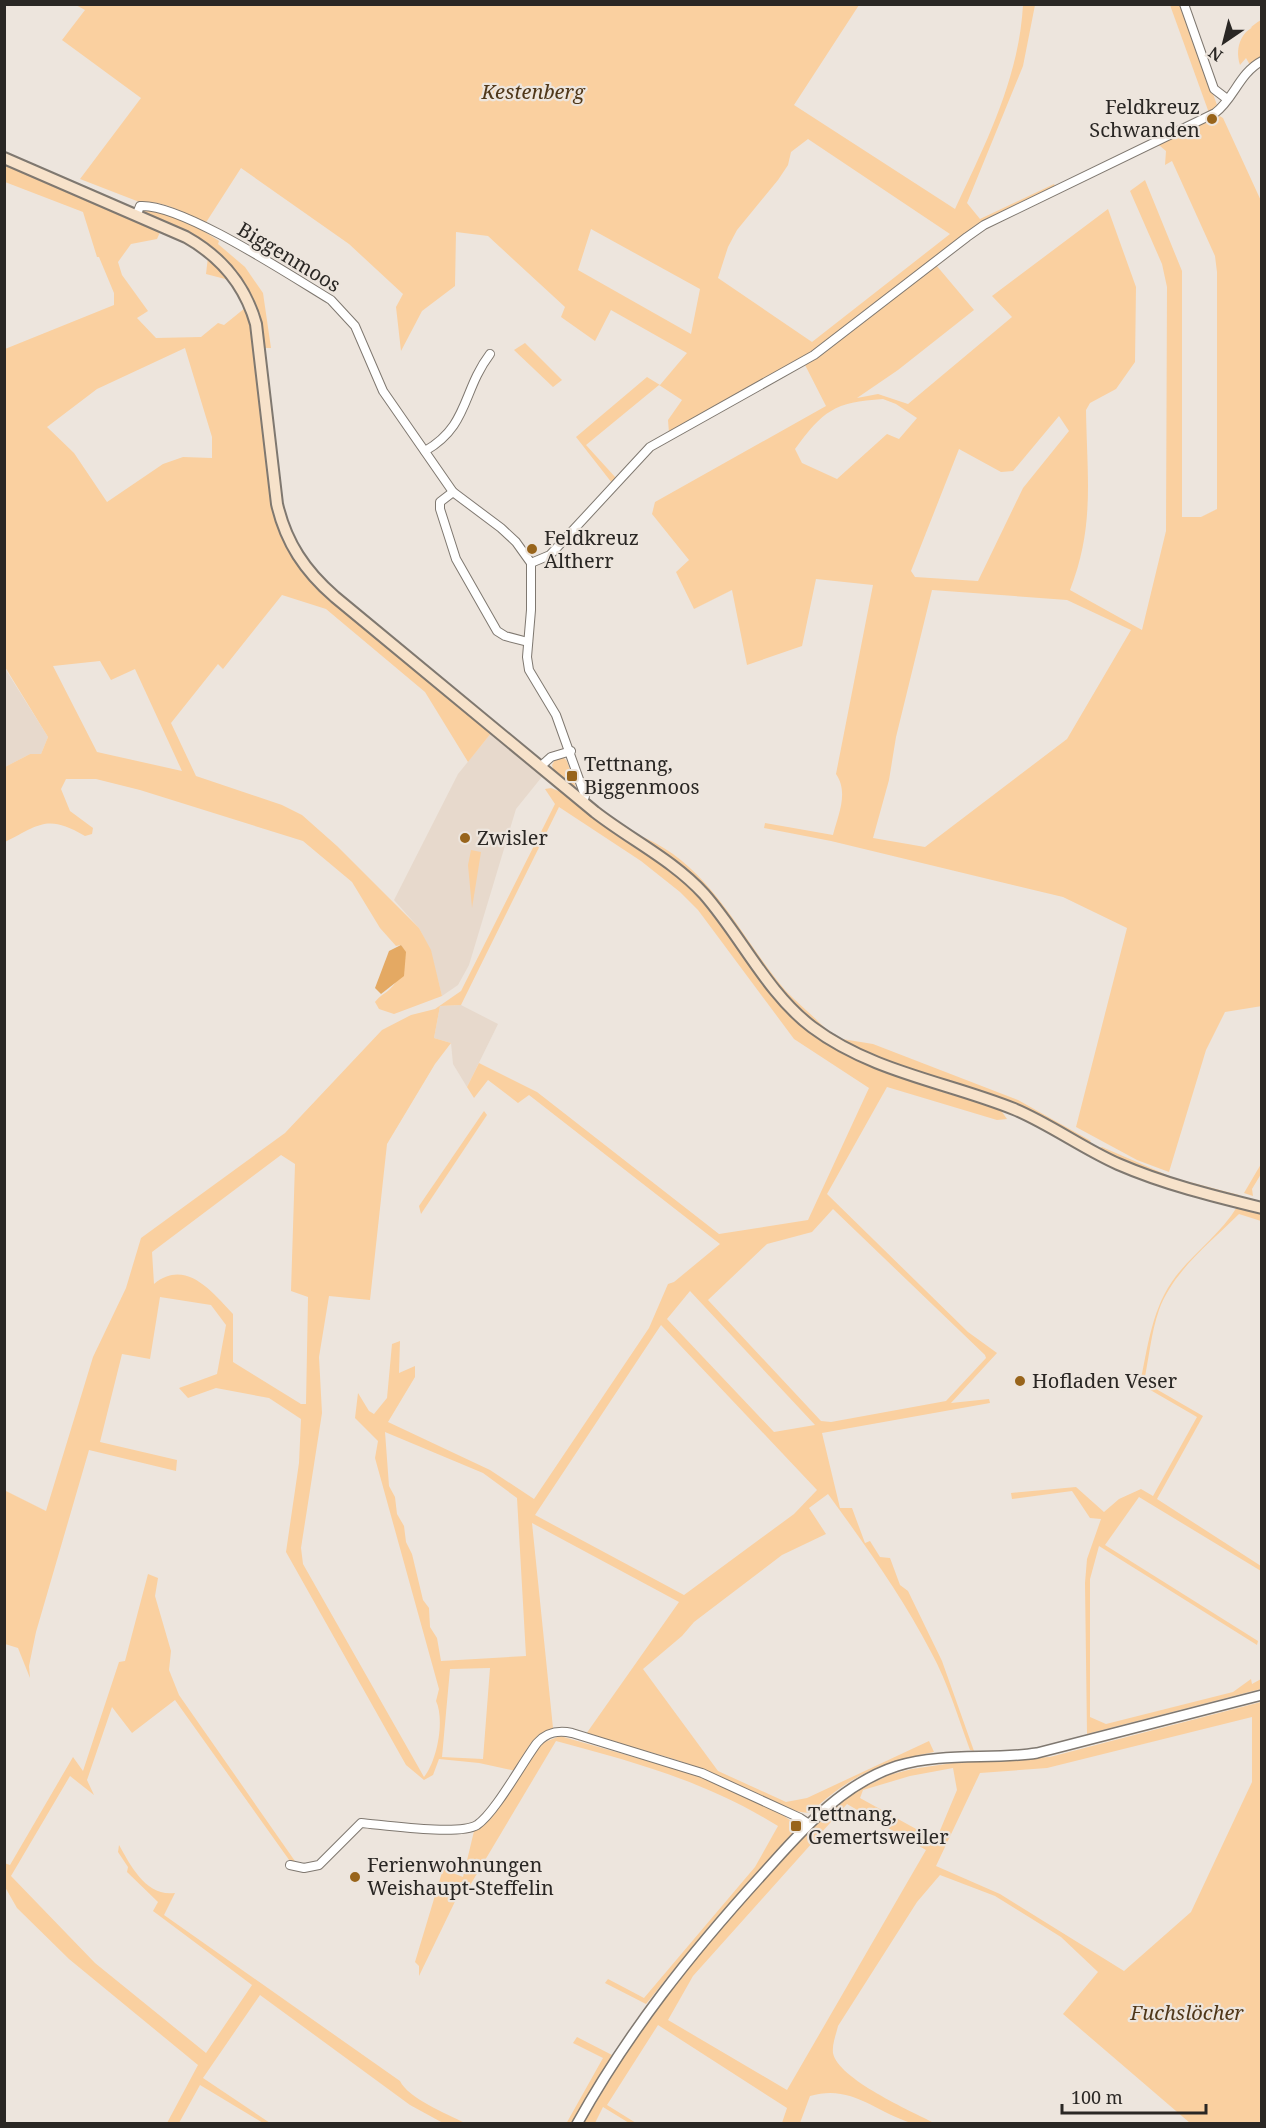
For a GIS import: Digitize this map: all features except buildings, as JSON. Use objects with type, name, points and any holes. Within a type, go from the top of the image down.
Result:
[{"type":"main road","points":[[4,158],[186,237],[209,252],[232,276],[247,299],[259,336],[277,504],[284,530],[300,561],[335,597],[583,802],[622,833],[666,860],[692,881],[714,906],[790,1006],[823,1035],[902,1072],[1016,1110],[1140,1173],[1262,1208]]},
{"type":"street","points":[[1184,4],[1214,90],[1227,99]]},
{"type":"street","points":[[583,802],[585,796],[571,752],[554,710],[530,670],[528,642],[531,563],[550,555],[650,447],[814,355],[984,225],[1215,113],[1242,77],[1262,61]]},
{"type":"street","name":"Biggenmoos","points":[[137,214],[140,206],[151,205],[188,217],[331,300],[356,326],[383,391],[453,492],[501,528],[520,547],[531,563]]},
{"type":"street","points":[[425,451],[450,434],[477,372],[490,354]]},
{"type":"street","points":[[453,492],[440,502],[440,509],[456,559],[497,631],[505,636],[528,642]]},
{"type":"street","points":[[541,766],[551,757],[571,752]]},
{"type":"street","points":[[578,2124],[624,2045],[670,1981],[809,1824],[847,1791],[896,1766],[940,1758],[1016,1756],[1037,1753],[1262,1695]]},
{"type":"street","points":[[290,1865],[304,1868],[319,1865],[361,1824],[441,1830],[468,1829],[488,1814],[537,1743],[545,1736],[556,1732],[572,1733],[702,1773],[809,1824]]},
{"type":"shaded area","points":[[4,667],[48,737],[41,754],[30,754],[5,767]]},
{"type":"shaded area","points":[[492,732],[545,773],[516,809],[469,965],[458,985],[442,996],[430,950],[419,928],[394,900],[458,774]]},
{"type":"shaded area","points":[[401,945],[406,952],[404,976],[381,994],[375,988],[389,951]]},
{"type":"shaded area","points":[[461,1005],[498,1024],[467,1087],[453,1064],[451,1043],[434,1038],[440,1006]]},
{"type":"green space","name":"Kestenberg","points":[[74,4],[859,5],[794,105],[955,209],[989,135],[1008,84],[1020,32],[1023,5],[1035,5],[1023,66],[967,203],[980,219],[1054,184],[1055,186],[974,229],[805,357],[669,433],[668,420],[682,400],[659,385],[586,445],[616,478],[612,483],[576,437],[647,377],[660,385],[687,353],[611,310],[595,341],[561,317],[565,307],[488,236],[456,232],[455,286],[422,311],[401,351],[396,307],[403,294],[349,244],[241,168],[205,224],[166,205],[142,203],[80,179],[141,98],[62,40],[85,10]],"holes":[[[808,139],[950,234],[812,342],[718,278],[728,247],[737,230],[778,180],[788,165],[791,152]],[[591,229],[700,289],[691,334],[578,270]]]},
{"type":"green space","points":[[1170,5],[1181,5],[1217,105],[1209,113]]},
{"type":"green space","points":[[1261,20],[1261,58],[1250,65],[1246,58],[1240,65],[1239,44],[1249,29]]},
{"type":"green space","points":[[1218,115],[1223,118],[1262,203],[1262,1006],[1225,1012],[1206,1050],[1169,1172],[1137,1160],[1076,1127],[1127,928],[1063,897],[831,841],[764,828],[765,823],[833,835],[842,796],[840,781],[836,774],[873,585],[816,579],[802,646],[747,665],[732,590],[694,609],[676,572],[689,560],[652,514],[655,502],[826,406],[804,363],[936,265],[974,310],[898,370],[857,398],[878,394],[908,404],[1012,317],[992,296],[1108,209],[1136,287],[1135,362],[1116,389],[1090,403],[1086,410],[1088,501],[1083,544],[1070,590],[1142,630],[1166,531],[1167,287],[1162,264],[1130,191],[1145,180],[1182,271],[1182,517],[1201,517],[1217,509],[1217,272],[1215,256],[1172,161],[1165,165],[1166,151],[1160,146],[1153,145]],"holes":[[[883,399],[896,404],[917,418],[899,439],[887,434],[837,479],[802,463],[795,449],[822,417],[841,406],[866,400]],[[1059,416],[1069,431],[1023,488],[978,581],[915,577],[911,571],[959,449],[1001,472],[1013,471]],[[932,590],[1067,600],[1131,630],[1067,739],[925,847],[873,838],[889,780],[896,737]]]},
{"type":"green space","points":[[4,164],[161,230],[157,239],[131,244],[118,262],[122,275],[148,311],[137,318],[156,338],[201,337],[218,323],[224,325],[245,308],[254,338],[275,517],[281,536],[295,562],[320,591],[492,732],[468,762],[425,692],[326,609],[282,595],[223,669],[218,664],[171,723],[196,776],[282,805],[302,815],[337,846],[419,928],[431,950],[442,996],[394,1014],[379,1009],[375,1002],[397,981],[405,952],[401,945],[396,946],[380,928],[352,882],[303,841],[140,790],[96,779],[66,779],[61,789],[70,811],[93,828],[92,834],[85,836],[53,823],[36,826],[5,842],[5,767],[30,754],[41,754],[48,737],[5,667],[5,349],[114,305],[114,293],[99,257],[97,257],[83,212],[5,182]],"holes":[[[185,348],[212,437],[212,458],[183,457],[163,464],[107,502],[74,453],[47,427],[97,389]],[[100,661],[111,680],[135,669],[182,771],[97,752],[53,666]]]},
{"type":"green space","points":[[144,209],[174,216],[202,230],[219,241],[218,244],[245,267],[263,293],[271,348],[265,348],[261,322],[240,279],[144,213]]},
{"type":"green space","points":[[209,257],[229,280],[206,274]]},
{"type":"green space","points":[[525,343],[562,380],[553,387],[514,350]]},
{"type":"green space","points":[[556,758],[564,758],[567,761],[576,788],[554,772],[552,765]]},
{"type":"green space","points":[[551,788],[561,792],[609,830],[682,880],[697,896],[778,1002],[813,1035],[891,1074],[1000,1109],[1007,1119],[997,1120],[887,1087],[827,1194],[968,1332],[997,1353],[951,1403],[989,1399],[990,1403],[822,1433],[840,1508],[852,1508],[865,1543],[870,1541],[880,1557],[890,1558],[900,1585],[908,1591],[942,1661],[974,1751],[970,1750],[943,1676],[920,1631],[882,1571],[828,1494],[809,1508],[826,1534],[782,1555],[694,1622],[682,1636],[643,1669],[718,1771],[786,1802],[807,1798],[929,1741],[934,1752],[867,1772],[839,1789],[810,1813],[784,1808],[690,1764],[586,1734],[679,1602],[532,1523],[553,1728],[540,1734],[516,1771],[479,1763],[439,1759],[433,1775],[424,1780],[406,1765],[286,1552],[299,1463],[301,1419],[269,1398],[216,1388],[188,1398],[179,1388],[217,1374],[226,1325],[211,1305],[160,1297],[150,1359],[122,1354],[100,1442],[177,1460],[176,1471],[89,1450],[36,1632],[29,1666],[30,1678],[18,1648],[5,1644],[4,1490],[46,1511],[93,1357],[126,1288],[141,1238],[285,1133],[382,1030],[411,1015],[435,1009],[461,991],[555,804],[545,789]],"holes":[[[559,807],[641,861],[680,892],[698,910],[794,1039],[869,1088],[808,1220],[719,1234],[537,1092],[479,1063],[467,1087],[474,1098],[488,1080],[518,1103],[529,1095],[720,1244],[674,1282],[668,1284],[649,1328],[534,1499],[490,1470],[388,1422],[415,1377],[415,1366],[399,1373],[400,1341],[392,1344],[387,1398],[374,1414],[369,1411],[358,1393],[355,1418],[378,1441],[375,1458],[439,1689],[436,1701],[439,1709],[440,1729],[433,1761],[424,1777],[303,1564],[301,1548],[322,1413],[319,1357],[329,1296],[370,1300],[387,1144],[435,1064],[451,1043],[434,1038],[440,1006],[461,1005]],[[281,1155],[295,1164],[291,1291],[308,1297],[306,1404],[301,1404],[233,1362],[233,1314],[207,1288],[188,1276],[166,1277],[154,1284],[152,1252]],[[833,1209],[986,1358],[946,1401],[831,1422],[821,1421],[708,1300],[767,1244],[812,1232]],[[690,1291],[815,1425],[774,1432],[667,1319]],[[661,1325],[817,1490],[794,1514],[684,1595],[535,1515]],[[385,1432],[483,1473],[517,1498],[526,1656],[441,1661],[437,1638],[430,1627],[429,1608],[423,1600],[412,1554],[406,1542],[404,1526],[397,1514],[395,1497],[389,1486]],[[490,1668],[483,1759],[442,1757],[450,1669]]]},
{"type":"green space","points":[[643,837],[667,850],[688,866],[723,905],[785,990],[830,1034],[810,1019],[776,984],[702,886],[652,847]]},
{"type":"green space","points":[[471,850],[481,852],[472,908],[468,865]]},
{"type":"green space","points":[[842,1039],[873,1044],[1018,1100],[1091,1141],[1089,1143],[1028,1110],[931,1078],[866,1053]]},
{"type":"green space","points":[[484,1111],[487,1115],[421,1214],[419,1206]]},
{"type":"green space","points":[[1100,1148],[1174,1178],[1239,1195],[1238,1198],[1150,1172],[1116,1157]]},
{"type":"green space","points":[[1261,1164],[1261,1174],[1252,1189],[1253,1196],[1244,1193]]},
{"type":"green space","points":[[1237,1207],[1261,1213],[1261,1221],[1239,1214],[1173,1282],[1156,1319],[1144,1382],[1203,1416],[1157,1499],[1261,1566],[1261,1571],[1139,1497],[1105,1545],[1258,1641],[1257,1645],[1099,1546],[1090,1579],[1090,1717],[1106,1724],[1233,1692],[1251,1679],[1252,1684],[1261,1679],[1261,1689],[1087,1734],[1085,1583],[1087,1559],[1101,1519],[1090,1518],[1072,1491],[1012,1499],[1011,1493],[1076,1487],[1104,1512],[1119,1499],[1141,1489],[1153,1496],[1197,1417],[1140,1384],[1152,1327],[1161,1301],[1176,1276]]},
{"type":"green space","points":[[148,1574],[158,1578],[155,1596],[171,1651],[169,1670],[179,1695],[297,1864],[292,1864],[175,1700],[132,1733],[112,1707],[87,1780],[94,1795],[70,1776],[11,1876],[95,1963],[206,2053],[252,1985],[153,1911],[158,1902],[127,1872],[128,1867],[118,1852],[119,1845],[134,1870],[148,1885],[165,1893],[175,1893],[164,1915],[400,2081],[419,2099],[465,2123],[443,2123],[410,2105],[260,1995],[203,2078],[270,2123],[263,2123],[200,2085],[179,2123],[167,2123],[198,2065],[69,1959],[17,1908],[5,1887],[4,1863],[10,1865],[73,1757],[83,1771],[119,1662],[125,1661]]},
{"type":"green space","name":"Fuchslöcher","points":[[1261,1702],[1261,2123],[1190,2123],[1063,2014],[1098,1972],[1061,1937],[995,1896],[940,1875],[917,1902],[838,2026],[833,2050],[838,2063],[861,2083],[934,2123],[911,2123],[862,2100],[838,2093],[825,2093],[810,2096],[800,2123],[782,2123],[787,2108],[658,2025],[607,2105],[636,2123],[629,2123],[603,2107],[595,2123],[583,2124],[638,2033],[708,1940],[803,1834],[852,1793],[889,1775],[912,1769],[953,1763],[1050,1757]],"holes":[[[1252,1717],[1252,1782],[1191,1912],[1124,1971],[1000,1894],[936,1866],[980,1773],[1047,1768]],[[953,1768],[957,1790],[936,1840],[860,1798],[863,1790],[910,1776]],[[847,1804],[926,1850],[787,2090],[668,2020],[693,1976]]]},
{"type":"green space","points":[[560,1736],[697,1775],[783,1815],[796,1825],[797,1829],[710,1925],[646,2004],[605,1983],[608,1979],[644,1998],[755,1867],[778,1826],[697,1785],[614,1757],[556,1741],[469,1887],[464,1883],[419,1976],[419,1966],[415,1962],[443,1869],[463,1877],[475,1827],[540,1744]]},
{"type":"green space","points":[[577,2037],[612,2055],[573,2123],[566,2124],[603,2058],[573,2043]]},
{"type":"place","name":"Feldkreuz Schwanden","points":[[1212,119]]},
{"type":"place","name":"Feldkreuz Altherr","points":[[532,549]]},
{"type":"place","name":"Tettnang, Biggenmoos","points":[[572,776]]},
{"type":"place","name":"Zwisler","points":[[465,838]]},
{"type":"place","name":"Hofladen Veser","points":[[1020,1381]]},
{"type":"place","name":"Tettnang, Gemertsweiler","points":[[796,1826]]},
{"type":"place","name":"Ferienwohnungen Weishaupt-Steffelin","points":[[355,1877]]}]
